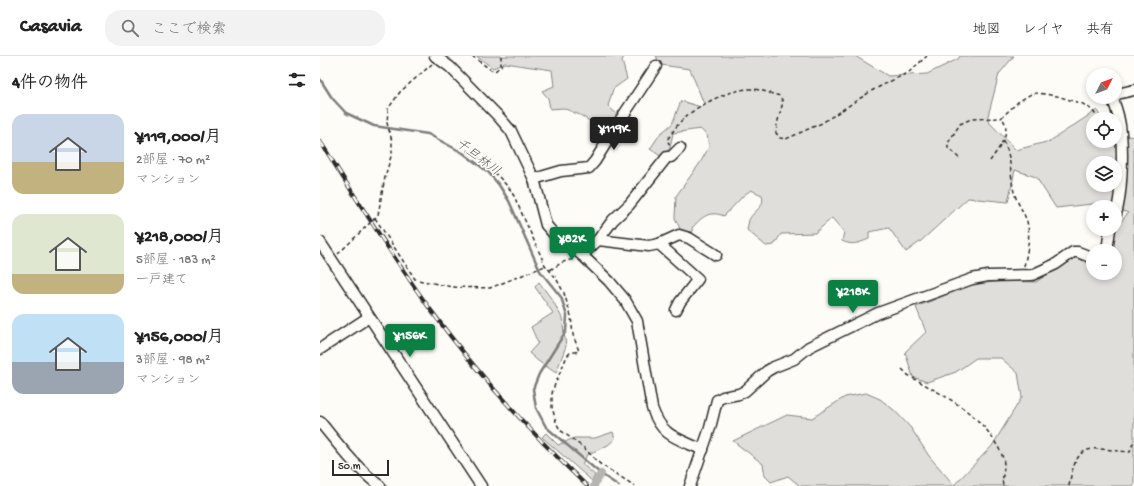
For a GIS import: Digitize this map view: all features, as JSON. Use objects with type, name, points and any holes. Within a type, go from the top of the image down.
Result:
[{"type":"street","points":[[437,58],[450,67],[511,131],[534,179],[546,225],[553,233],[582,255],[626,300],[637,321],[652,408],[663,429],[672,436],[703,450]]},
{"type":"street","points":[[534,179],[561,170],[589,168],[656,66]]},
{"type":"street","points":[[1118,200],[1121,185],[1122,132],[1113,100],[1117,94],[1134,90]]},
{"type":"street","points":[[582,255],[598,240],[613,220],[629,205],[658,166],[667,157],[680,148]]},
{"type":"street","points":[[598,240],[649,246],[659,244],[679,235],[689,238],[716,255]]},
{"type":"street","points":[[320,242],[481,486]]},
{"type":"street","points":[[659,244],[698,279],[680,302],[676,310]]},
{"type":"street","points":[[690,486],[710,428],[716,400],[745,391],[767,371],[794,359],[809,348],[878,314],[972,279],[988,276],[1032,275],[1056,264],[1073,252],[1086,255]]},
{"type":"street","points":[[320,349],[369,316]]},
{"type":"street","points":[[320,422],[358,467],[380,486]]},
{"type":"path","points":[[472,56],[491,70],[495,71],[501,66],[501,56]]},
{"type":"path","points":[[669,157],[671,147],[667,140],[682,120],[711,100],[733,92],[753,89],[780,96],[784,102],[777,124],[776,133],[780,138],[786,139],[822,123],[873,90],[909,72],[927,56]]},
{"type":"path","points":[[331,259],[339,254],[378,215],[381,194],[392,153],[392,141],[388,123],[388,109],[400,92],[437,58]]},
{"type":"path","points":[[959,158],[948,148],[948,143],[960,124],[971,120],[1001,118],[1026,96],[1038,93],[1057,96],[1083,104],[1094,112]]},
{"type":"path","points":[[990,160],[1003,141],[1005,135],[1005,123],[1001,118]]},
{"type":"path","points":[[1003,141],[1006,146],[1010,164],[1014,192],[1027,221],[1028,228],[1028,249],[1022,275]]},
{"type":"path","points":[[467,150],[481,160],[508,188],[519,206],[544,266],[558,282],[564,293],[571,316],[573,336],[579,352],[567,356],[552,394],[552,406],[557,426],[584,448],[600,464],[635,486]]},
{"type":"path","points":[[375,218],[415,279],[418,280],[457,287],[490,288],[544,266]]},
{"type":"path","points":[[549,270],[563,262],[579,258],[582,255]]},
{"type":"path","points":[[902,369],[908,375],[961,406],[974,417],[993,438],[1003,458],[1003,486]]},
{"type":"path","points":[[1069,486],[1072,469],[1077,458],[1083,452],[1092,448],[1130,452],[1134,440]]},
{"type":"shaded area","points":[[476,56],[624,56],[622,61],[627,79],[613,89],[608,106],[619,116],[609,133],[580,115],[563,108],[550,109],[548,98],[542,91],[554,86],[552,70],[505,63],[493,68]]},
{"type":"shaded area","points":[[656,56],[855,56],[888,76],[927,74],[958,59],[960,56],[1014,56],[999,74],[987,120],[1016,150],[1050,141],[1086,117],[1086,148],[1122,148],[1122,135],[1134,137],[1134,486],[800,486],[788,476],[771,482],[765,476],[763,464],[733,441],[787,415],[812,418],[845,397],[866,393],[880,399],[894,410],[911,428],[929,456],[954,485],[992,446],[1022,397],[1018,373],[1001,358],[976,358],[956,372],[927,382],[913,377],[905,352],[926,332],[916,307],[973,284],[1005,281],[1036,282],[1074,256],[1086,257],[1086,280],[1122,280],[1122,244],[1104,244],[1110,236],[1122,236],[1122,221],[1128,213],[1122,210],[1122,200],[1086,200],[1086,205],[1056,208],[1036,177],[1015,170],[1008,202],[968,198],[921,241],[906,252],[889,228],[869,232],[869,239],[859,243],[852,244],[842,241],[844,232],[832,218],[815,233],[781,234],[774,245],[766,246],[747,230],[749,220],[761,206],[763,199],[762,195],[751,190],[744,195],[724,216],[719,214],[710,214],[699,221],[692,228],[693,235],[680,229],[675,218],[676,196],[700,163],[709,147],[707,135],[700,129],[673,133],[670,148],[662,157],[650,149],[660,134],[672,124],[681,101],[701,107],[704,104],[690,69],[661,65]]},
{"type":"shaded area","points":[[539,282],[553,301],[562,318],[566,346],[556,373],[529,353],[538,343],[531,327],[553,313],[535,287]]},
{"type":"shaded area","points":[[613,432],[615,439],[608,445],[587,455],[582,464],[595,475],[592,481],[542,437],[546,433],[558,445],[574,438],[595,438]]},
{"type":"waterway","name":"千旦林川","points":[[320,79],[332,98],[346,113],[374,126],[428,134],[463,153],[488,172],[499,185],[509,201],[540,271],[561,297],[567,316],[566,331],[539,374],[533,389],[536,408],[546,427],[601,474],[619,486]]},
{"type":"waterway","points":[[594,486],[601,474]]},
{"type":"railway","points":[[320,141],[401,268],[466,356],[524,423],[587,486]]}]
